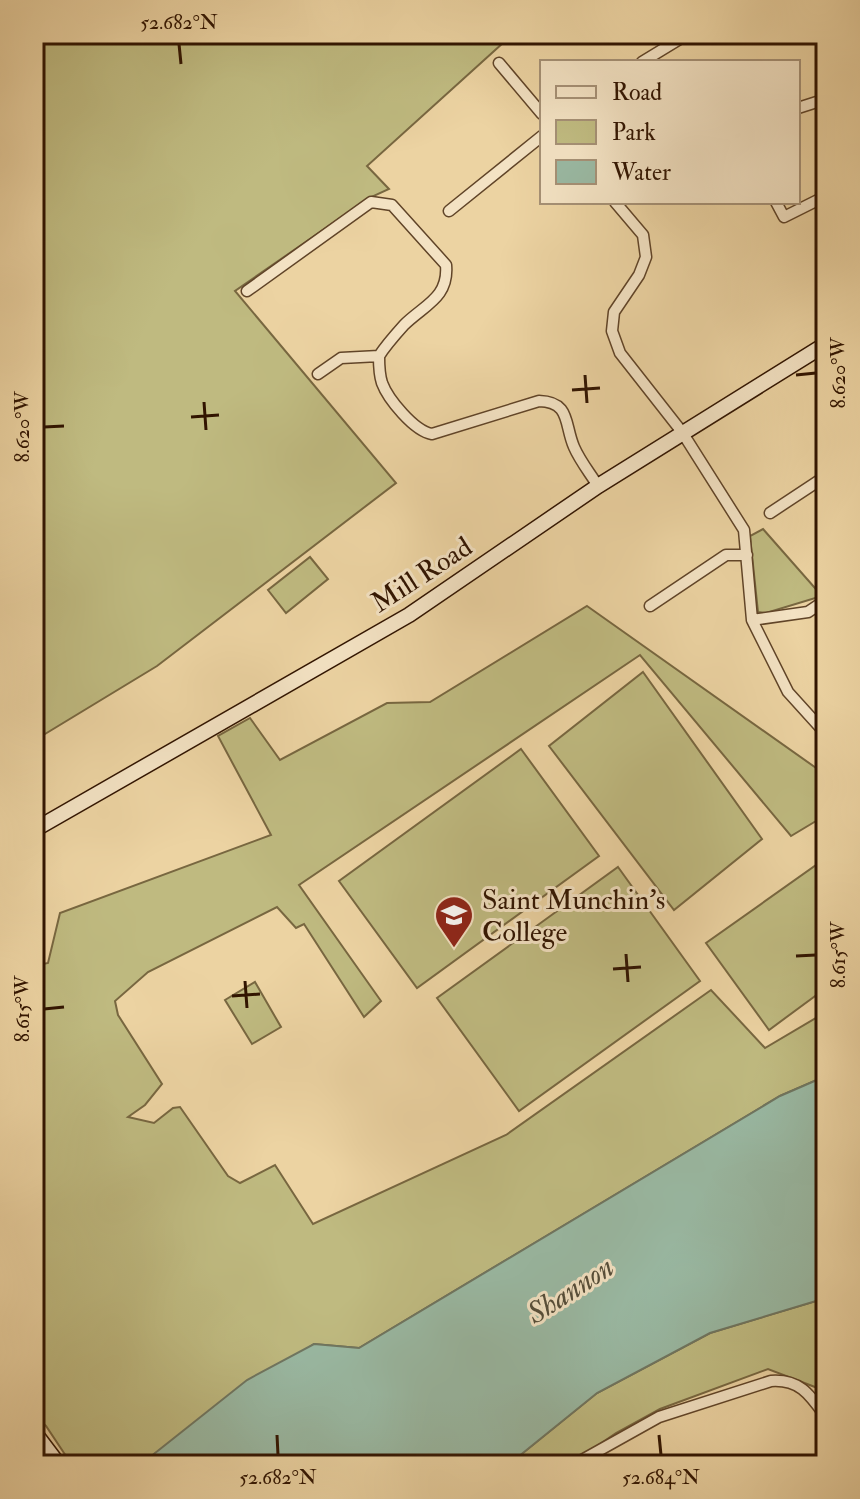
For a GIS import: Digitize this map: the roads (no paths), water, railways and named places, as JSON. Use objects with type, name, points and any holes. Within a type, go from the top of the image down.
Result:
[{"type":"street","points":[[645,60],[688,34]]},
{"type":"street","points":[[499,63],[540,112]]},
{"type":"street","points":[[800,107],[826,99]]},
{"type":"street","points":[[449,211],[540,138]]},
{"type":"street","points":[[777,204],[784,217],[826,196]]},
{"type":"street","points":[[247,291],[371,202],[392,205],[446,265],[447,276],[438,298],[405,324],[379,356],[382,383],[424,433],[439,434],[539,401],[561,407],[567,416],[575,450],[598,486]]},
{"type":"street","points":[[617,204],[643,235],[646,257],[639,275],[614,312],[612,331],[620,353],[682,432],[744,530],[752,620],[788,692],[826,734]]},
{"type":"street","name":"Mill Road","points":[[34,830],[409,615],[598,486],[826,344]]},
{"type":"street","points":[[318,374],[341,358],[379,356]]},
{"type":"street","points":[[770,513],[826,476]]},
{"type":"street","points":[[650,606],[726,555],[747,555]]},
{"type":"street","points":[[752,620],[808,612],[826,600]]},
{"type":"street","points":[[580,1465],[582,1460],[659,1417],[771,1381],[787,1379],[805,1388],[826,1417]]},
{"type":"street","points":[[34,1432],[59,1465]]},
{"type":"water","name":"Shannon","points":[[826,1076],[826,1298],[710,1333],[597,1393],[508,1465],[140,1465],[247,1380],[314,1344],[359,1348],[780,1096]]},
{"type":"place","name":"Saint Munchin's College","points":[[454,949]]}]
